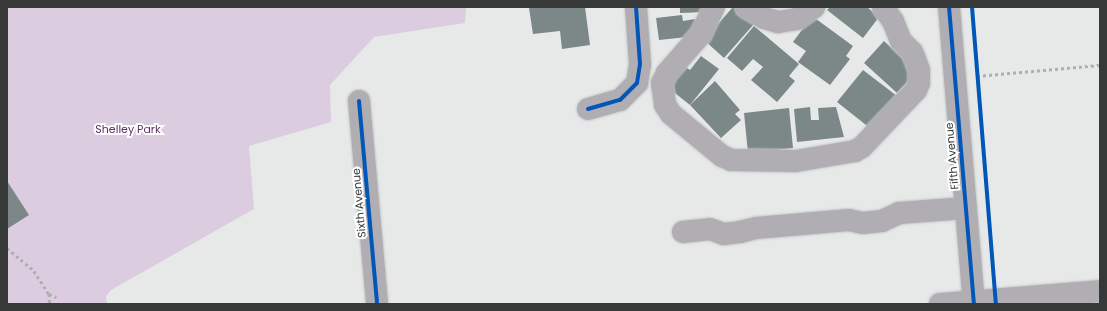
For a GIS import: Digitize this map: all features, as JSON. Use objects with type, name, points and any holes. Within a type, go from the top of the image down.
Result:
[{"type":"street","points":[[588,109],[620,100],[637,83],[640,64],[636,7]]},
{"type":"street","points":[[714,7],[701,34],[667,73],[662,83],[665,105],[671,114],[722,156],[731,160],[796,161],[855,151],[862,147],[916,90],[919,84],[919,70],[915,59],[912,52],[901,41],[894,21],[883,7]]},
{"type":"street","points":[[746,7],[764,18],[778,22],[797,19],[814,7]]},
{"type":"street","name":"Fifth Avenue","points":[[949,7],[973,302]]},
{"type":"street","name":"Sixth Avenue","points":[[359,101],[377,304]]},
{"type":"street","points":[[683,232],[710,229],[724,234],[756,228],[849,220],[864,223],[882,221],[899,213],[966,208]]},
{"type":"street","points":[[940,304],[1100,291]]},
{"type":"path","points":[[977,76],[1100,65]]},
{"type":"path","points":[[976,68],[978,84]]},
{"type":"path","points":[[7,248],[34,271],[49,294],[50,304]]},
{"type":"path","points":[[49,294],[56,297]]},
{"type":"green space","name":"Shelley Park","points":[[7,7],[466,7],[465,23],[374,37],[330,85],[331,122],[249,146],[254,209],[111,290],[106,296],[107,304],[7,304]]},
{"type":"building","points":[[585,7],[590,45],[562,49],[560,31],[533,34],[529,8]]},
{"type":"building","points":[[680,7],[706,7],[706,12],[680,13]]},
{"type":"building","points":[[733,7],[754,24],[724,58],[704,40]]},
{"type":"building","points":[[830,7],[867,7],[879,17],[863,38],[827,10]]},
{"type":"building","points":[[682,15],[683,21],[695,19],[697,36],[659,40],[656,18]]},
{"type":"building","points":[[812,16],[853,46],[846,56],[850,59],[830,85],[798,62],[806,51],[793,42]]},
{"type":"building","points":[[754,26],[799,64],[789,76],[795,81],[777,102],[751,80],[763,67],[753,59],[742,71],[727,58]]},
{"type":"building","points":[[884,41],[917,72],[897,93],[864,63]]},
{"type":"building","points":[[701,56],[719,69],[690,105],[666,86],[683,65],[690,70]]},
{"type":"building","points":[[863,70],[897,96],[871,129],[837,102]]},
{"type":"building","points":[[715,81],[740,110],[735,114],[741,120],[721,138],[690,105]]},
{"type":"building","points":[[810,107],[811,120],[819,120],[818,108],[836,107],[844,137],[797,142],[794,109]]},
{"type":"building","points":[[789,108],[793,148],[748,153],[744,113]]},
{"type":"building","points":[[7,181],[29,215],[7,229]]},
{"type":"cycle path","points":[[588,109],[620,100],[637,83],[640,64],[636,7]]},
{"type":"cycle path","points":[[949,7],[974,304]]},
{"type":"cycle path","points":[[972,7],[996,304]]},
{"type":"cycle path","points":[[359,101],[377,304]]}]
